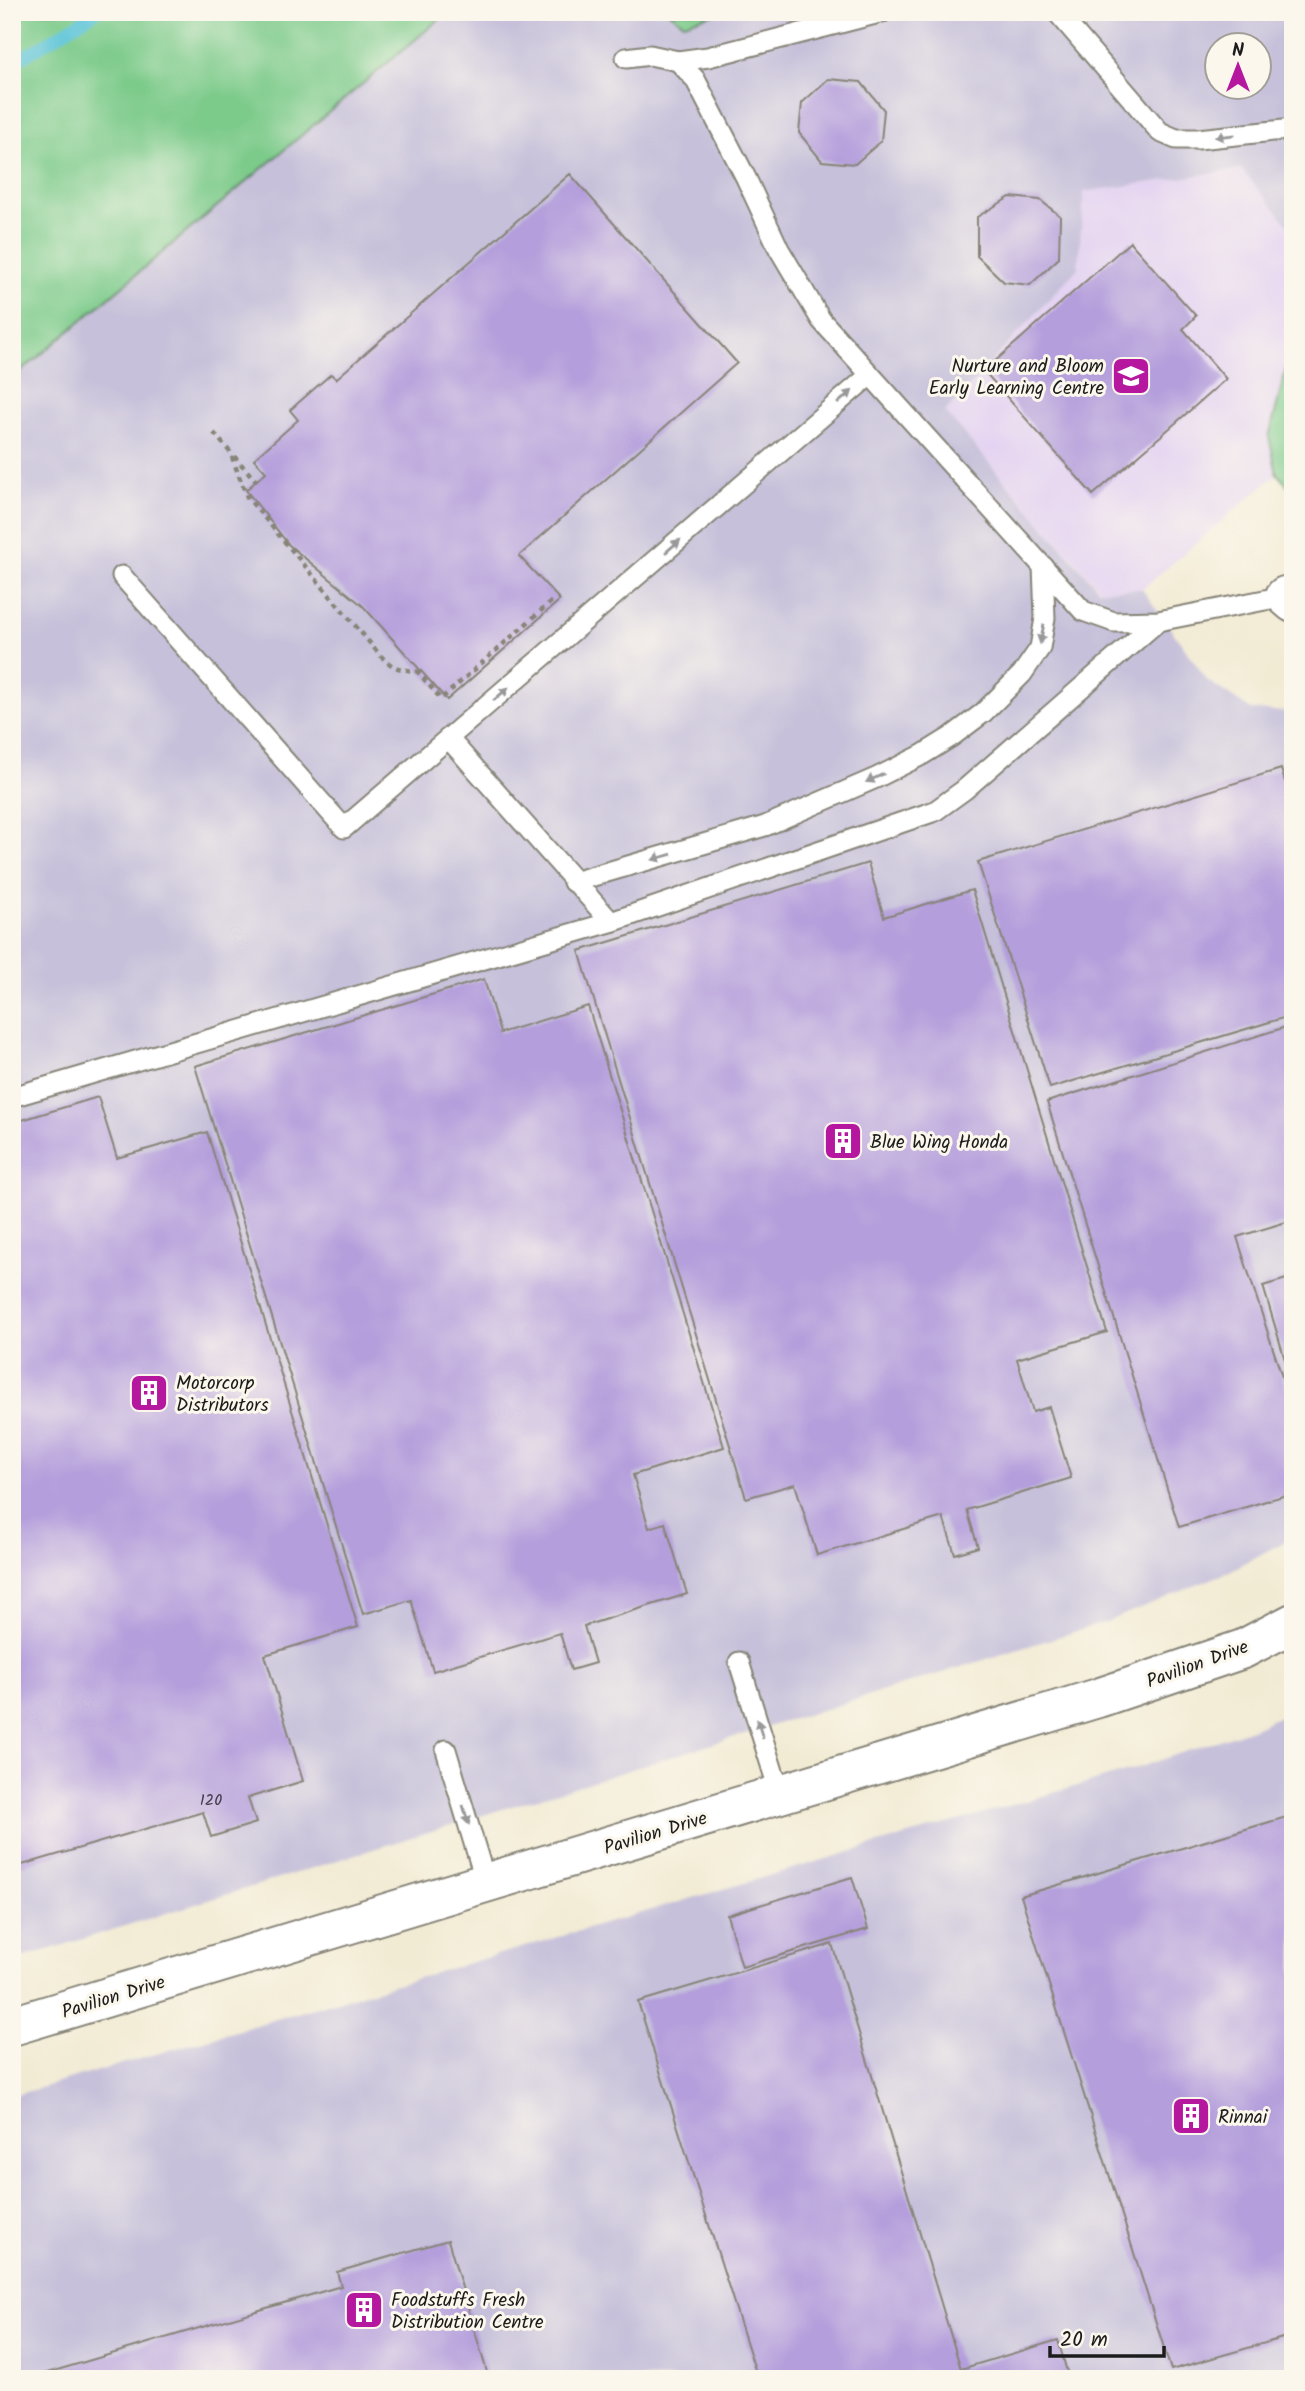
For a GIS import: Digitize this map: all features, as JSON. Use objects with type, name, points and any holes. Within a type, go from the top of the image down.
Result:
[{"type":"street","name":"Pavilion Drive","points":[[12,2026],[1110,1694],[1243,1649],[1293,1623]]},
{"type":"lane","points":[[626,58],[650,55],[678,61],[708,57],[883,12]]},
{"type":"lane","points":[[1057,12],[1160,132],[1176,139],[1198,139],[1293,129]]},
{"type":"lane","points":[[678,61],[695,79],[779,249],[821,320],[1083,611],[1114,622],[1158,621],[1289,600]]},
{"type":"lane","points":[[122,576],[344,828],[870,375]]},
{"type":"lane","points":[[573,882],[765,826],[876,778],[951,737],[983,713],[1022,674],[1040,648],[1045,618],[1043,566]]},
{"type":"lane","points":[[12,1097],[611,922],[935,811],[964,790],[1158,621]]},
{"type":"lane","points":[[449,739],[611,922]]},
{"type":"lane","points":[[739,1662],[779,1794]]},
{"type":"lane","points":[[446,1750],[486,1883]]},
{"type":"path","points":[[214,433],[256,481]]},
{"type":"path","points":[[230,452],[247,497],[380,654],[397,669],[418,672],[441,699],[552,601],[555,604]]},
{"type":"shaded area","points":[[448,12],[669,12],[684,23],[719,12],[1293,12],[1293,230],[1241,169],[1084,192],[1078,268],[945,412],[1099,590],[1142,589],[1208,681],[1251,710],[1293,712],[1293,1537],[1226,1573],[1106,1622],[12,1961],[12,379]]},
{"type":"shaded area","name":"Nurture and Bloom Early Learning Centre","points":[[1242,169],[1293,230],[1293,341],[1269,437],[1277,474],[1142,589],[1100,590],[945,412],[1078,268],[1083,192]]},
{"type":"shaded area","points":[[1293,1710],[1293,2379],[12,2379],[12,2096],[1122,1773],[1249,1730]]},
{"type":"green space","points":[[12,12],[448,12],[12,379]]},
{"type":"green space","points":[[669,12],[719,12],[684,23]]},
{"type":"green space","points":[[1293,341],[1293,491],[1277,474],[1269,437]]},
{"type":"building","points":[[828,79],[861,82],[884,110],[881,141],[855,164],[822,161],[799,133],[802,103]]},
{"type":"building","points":[[570,174],[737,363],[519,556],[560,600],[447,700],[363,606],[289,545],[246,490],[266,472],[254,459],[298,420],[290,410],[331,374],[336,379]]},
{"type":"building","points":[[1010,197],[1040,200],[1060,216],[1059,258],[1030,285],[1004,282],[977,256],[977,217]]},
{"type":"building","points":[[1130,242],[1196,316],[1183,329],[1226,379],[1093,495],[984,371]]},
{"type":"building","points":[[1281,769],[1293,807],[1293,1015],[1050,1088],[978,862]]},
{"type":"building","name":"Blue Wing Honda","points":[[868,863],[884,917],[972,890],[1107,1332],[1017,1359],[1033,1412],[1049,1407],[1071,1478],[967,1510],[978,1547],[955,1554],[943,1517],[817,1555],[795,1484],[746,1498],[579,951]]},
{"type":"building","points":[[484,979],[500,1033],[588,1006],[724,1447],[633,1475],[649,1528],[665,1523],[687,1594],[584,1626],[595,1663],[571,1670],[560,1633],[433,1671],[411,1600],[363,1614],[195,1066]]},
{"type":"building","points":[[1289,1026],[1293,1034],[1293,1220],[1237,1237],[1293,1411],[1293,1493],[1179,1527],[1047,1102]]},
{"type":"building","name":"Motorcorp Distributors","points":[[98,1097],[117,1158],[207,1132],[358,1627],[265,1655],[303,1781],[248,1798],[256,1823],[211,1837],[203,1812],[12,1868],[12,1123]]},
{"type":"building","points":[[1293,1277],[1293,1382],[1292,1383],[1263,1286]]},
{"type":"building","points":[[1293,1723],[1293,1746],[1292,1746],[1286,1725]]},
{"type":"building","name":"Rinnai","points":[[1293,1815],[1293,2335],[1171,2370],[1021,1896]]},
{"type":"building","points":[[852,1877],[868,1929],[742,1967],[727,1915]]},
{"type":"building","points":[[832,1944],[961,2369],[1058,2340],[1069,2379],[758,2379],[638,2002]]},
{"type":"building","name":"Foodstuffs Fresh Distribution Centre","points":[[448,2240],[489,2379],[27,2379],[341,2286],[337,2272]]},
{"type":"waterway","points":[[12,64],[96,12]]},
{"type":"place","name":"Nurture and Bloom Early Learning Centre","points":[[1131,376]]},
{"type":"place","name":"Blue Wing Honda","points":[[843,1141]]},
{"type":"place","name":"Motorcorp Distributors","points":[[149,1393]]},
{"type":"place","name":"Rinnai","points":[[1191,2116]]},
{"type":"place","name":"Foodstuffs Fresh Distribution Centre","points":[[364,2310]]}]
